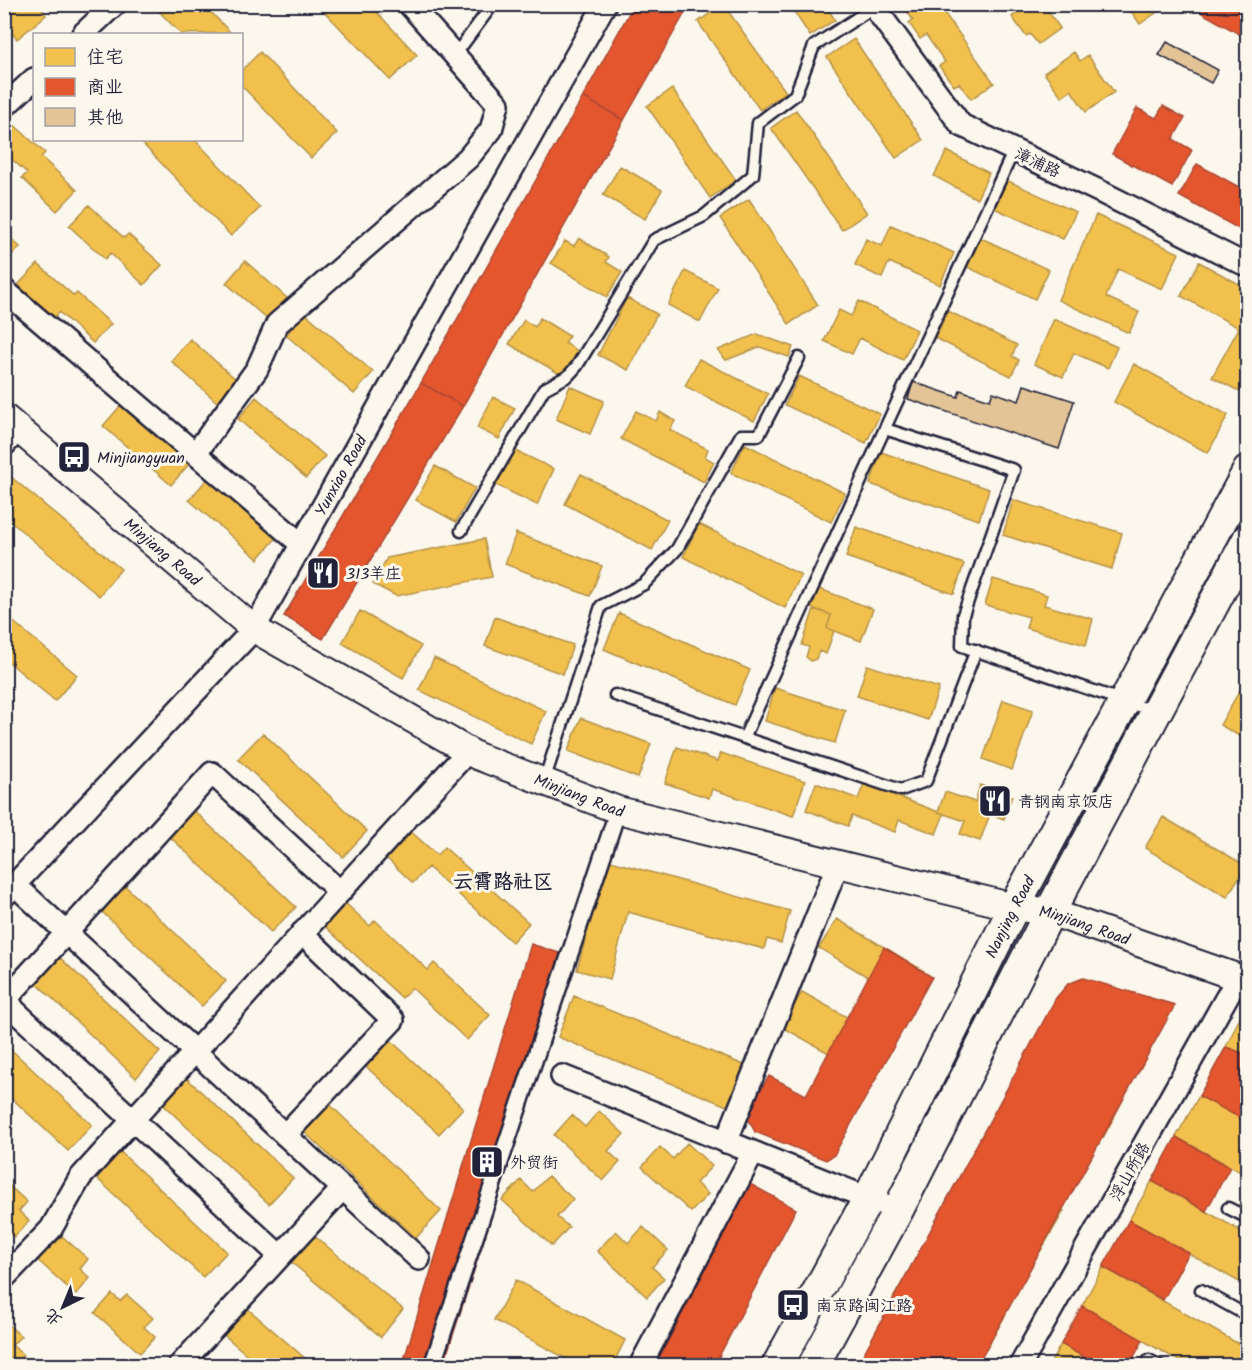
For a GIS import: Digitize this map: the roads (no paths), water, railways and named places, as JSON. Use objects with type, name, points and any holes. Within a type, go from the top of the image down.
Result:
[{"type":"main road","name":"Nanjing Road","points":[[777,1365],[868,1199],[1014,907],[1248,471]]},
{"type":"main road","name":"Nanjing Road","points":[[813,1365],[898,1210],[1050,912],[1248,539]]},
{"type":"street","points":[[84,33],[115,4]]},
{"type":"street","points":[[196,453],[257,369],[277,324],[468,158],[491,130],[498,105],[409,4]]},
{"type":"street","name":"Yunxiao Road","points":[[10,891],[254,628],[605,4]]},
{"type":"street","name":"漳浦路","points":[[875,5],[961,125],[1248,266]]},
{"type":"street","points":[[4,107],[33,80]]},
{"type":"street","points":[[4,290],[301,544]]},
{"type":"street","name":"Minjiang Road","points":[[9,430],[254,628],[477,756],[618,810],[1014,907],[1050,912],[1243,979]]},
{"type":"street","points":[[4,1278],[51,1229],[80,1178],[468,751]]},
{"type":"street","points":[[280,1256],[14,1010],[7,998],[212,772],[340,892]]},
{"type":"street","points":[[432,1365],[618,810]]},
{"type":"street","points":[[726,1142],[838,864]]},
{"type":"street","points":[[10,891],[68,933],[419,1259]]},
{"type":"street","points":[[285,1135],[393,1020],[302,933]]},
{"type":"street","name":"浮山所路","points":[[1020,1365],[1243,979]]},
{"type":"street","points":[[562,1076],[898,1210]]},
{"type":"street","points":[[640,1365],[753,1153]]},
{"type":"street","points":[[179,1365],[343,1188]]},
{"type":"lane","points":[[455,55],[493,4]]},
{"type":"lane","points":[[461,531],[544,389],[568,376],[577,366],[654,240],[704,216],[753,175],[758,123],[795,94],[814,46],[875,5]]},
{"type":"lane","points":[[744,738],[1014,150]]},
{"type":"lane","points":[[544,782],[601,606],[644,584],[677,549],[741,435],[759,435],[799,358]]},
{"type":"lane","points":[[885,429],[1014,470],[963,615],[962,646],[1156,712]]},
{"type":"lane","points":[[615,696],[901,790],[926,781],[976,650]]},
{"type":"lane","points":[[1228,1208],[1248,1218]]},
{"type":"lane","points":[[1201,1290],[1248,1316]]},
{"type":"lane","points":[[1149,1360],[1160,1365]]},
{"type":"place","name":"Minjiangyuan","points":[[74,457]]},
{"type":"place","name":"313羊庄","points":[[323,573]]},
{"type":"place","name":"青钢南京饭店","points":[[995,801]]},
{"type":"place","name":"外贸街","points":[[487,1162]]},
{"type":"place","name":"南京路闽江路","points":[[793,1305]]},
{"type":"district","name":"云霄路社区","points":[[503,881]]}]
